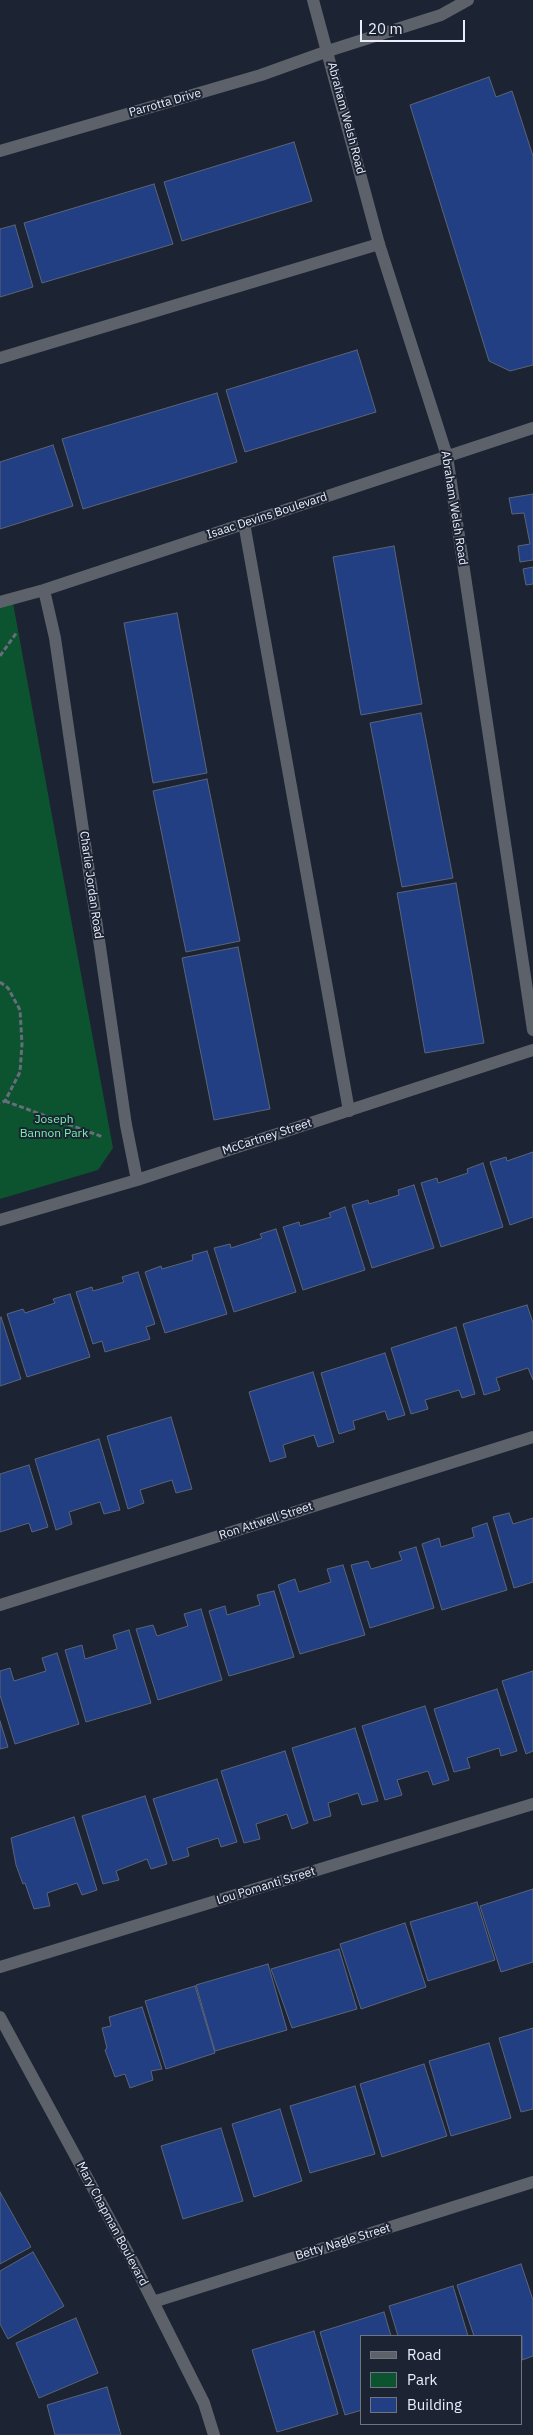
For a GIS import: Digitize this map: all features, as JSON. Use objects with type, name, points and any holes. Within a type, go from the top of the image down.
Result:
[{"type":"street","name":"Abraham Welsh Road","points":[[313,0],[380,244],[447,456],[533,1030]]},
{"type":"street","name":"Parrotta Drive","points":[[0,151],[261,75],[328,51],[441,15],[468,0]]},
{"type":"street","points":[[0,358],[380,244]]},
{"type":"street","name":"Isaac Devins Boulevard","points":[[0,602],[44,590],[533,428]]},
{"type":"street","points":[[244,523],[349,1110]]},
{"type":"street","name":"Charlie Jordan Road","points":[[44,590],[55,638],[130,1146],[137,1180]]},
{"type":"street","name":"McCartney Street","points":[[0,1220],[137,1180],[533,1050]]},
{"type":"street","name":"Ron Attwell Street","points":[[0,1605],[533,1437]]},
{"type":"street","name":"Lou Pomanti Street","points":[[0,1967],[533,1804]]},
{"type":"street","name":"Mary Chapman Boulevard","points":[[0,2017],[153,2302],[204,2403],[214,2435]]},
{"type":"street","name":"Betty Nagle Street","points":[[153,2302],[533,2182]]},
{"type":"path","points":[[0,656],[16,632]]},
{"type":"path","points":[[0,982],[8,988],[20,1010],[22,1044],[20,1072],[5,1101],[0,1103]]},
{"type":"path","points":[[5,1101],[130,1146]]},
{"type":"green space","name":"Joseph Bannon Park","points":[[13,603],[113,1148],[98,1170],[0,1199],[0,607]]},
{"type":"building","points":[[489,77],[496,97],[512,91],[533,156],[533,365],[510,371],[489,361],[410,105]]},
{"type":"building","points":[[294,142],[312,201],[182,241],[164,182]]},
{"type":"building","points":[[154,184],[173,244],[42,283],[24,223]]},
{"type":"building","points":[[15,225],[33,287],[0,297],[0,229]]},
{"type":"building","points":[[357,350],[376,412],[245,452],[226,390]]},
{"type":"building","points":[[217,393],[237,462],[83,509],[62,439]]},
{"type":"building","points":[[53,445],[73,506],[0,529],[0,462]]},
{"type":"building","points":[[533,494],[533,560],[520,562],[518,546],[530,544],[524,513],[512,514],[509,498]]},
{"type":"building","points":[[394,546],[422,704],[361,715],[333,557]]},
{"type":"building","points":[[533,567],[533,584],[526,585],[523,569]]},
{"type":"building","points":[[177,613],[207,773],[153,783],[124,623]]},
{"type":"building","points":[[421,713],[453,878],[402,887],[370,723]]},
{"type":"building","points":[[207,779],[240,941],[186,952],[153,791]]},
{"type":"building","points":[[456,883],[484,1043],[425,1053],[397,893]]},
{"type":"building","points":[[238,947],[270,1109],[214,1120],[182,958]]},
{"type":"building","points":[[533,1152],[533,1217],[510,1225],[490,1162],[506,1157],[507,1161]]},
{"type":"building","points":[[483,1163],[503,1227],[441,1247],[421,1183],[437,1178],[438,1183],[468,1173],[467,1169]]},
{"type":"building","points":[[414,1185],[434,1248],[372,1268],[352,1205],[368,1200],[369,1204],[399,1195],[398,1190]]},
{"type":"building","points":[[345,1207],[365,1270],[303,1290],[283,1227],[299,1222],[300,1226],[331,1217],[329,1213]]},
{"type":"building","points":[[276,1229],[296,1292],[234,1312],[214,1248],[230,1244],[231,1248],[262,1238],[260,1234]]},
{"type":"building","points":[[207,1251],[227,1314],[165,1333],[145,1272],[161,1266],[162,1269],[193,1260],[192,1255]]},
{"type":"building","points":[[138,1272],[155,1324],[146,1327],[150,1339],[105,1352],[102,1341],[93,1344],[76,1292],[92,1287],[93,1291],[124,1282],[122,1277]]},
{"type":"building","points":[[70,1294],[90,1357],[27,1377],[7,1314],[23,1309],[25,1313],[55,1303],[53,1299]]},
{"type":"building","points":[[527,1305],[533,1323],[533,1380],[528,1368],[496,1378],[500,1390],[484,1395],[463,1324]]},
{"type":"building","points":[[0,1318],[21,1379],[0,1386]]},
{"type":"building","points":[[456,1327],[475,1394],[462,1398],[459,1390],[425,1400],[428,1409],[411,1414],[391,1348]]},
{"type":"building","points":[[385,1353],[405,1415],[388,1420],[385,1411],[353,1421],[355,1429],[339,1434],[321,1373]]},
{"type":"building","points":[[313,1372],[334,1442],[318,1447],[314,1435],[283,1445],[286,1457],[270,1462],[249,1392]]},
{"type":"building","points":[[171,1417],[192,1489],[176,1493],[172,1480],[140,1490],[144,1503],[128,1509],[107,1436]]},
{"type":"building","points":[[99,1439],[120,1510],[104,1514],[100,1502],[69,1512],[72,1524],[56,1530],[35,1459]]},
{"type":"building","points":[[29,1465],[48,1527],[32,1532],[29,1523],[0,1532],[0,1474]]},
{"type":"building","points":[[509,1513],[513,1524],[533,1518],[533,1582],[514,1588],[493,1517]]},
{"type":"building","points":[[487,1523],[507,1590],[442,1610],[422,1544],[439,1538],[441,1547],[474,1537],[472,1528]]},
{"type":"building","points":[[416,1547],[434,1608],[370,1628],[351,1565],[368,1561],[371,1569],[402,1560],[399,1552]]},
{"type":"building","points":[[343,1565],[365,1635],[300,1654],[278,1585],[295,1579],[299,1592],[331,1582],[327,1569]]},
{"type":"building","points":[[274,1591],[294,1657],[229,1676],[209,1611],[225,1606],[227,1615],[260,1605],[257,1595]]},
{"type":"building","points":[[201,1609],[222,1680],[158,1700],[136,1629],[153,1625],[157,1636],[188,1626],[184,1614]]},
{"type":"building","points":[[129,1630],[151,1703],[86,1722],[65,1650],[82,1645],[85,1659],[117,1649],[113,1635]]},
{"type":"building","points":[[57,1653],[79,1724],[15,1744],[0,1695],[0,1671],[10,1668],[14,1681],[46,1671],[42,1658]]},
{"type":"building","points":[[533,1671],[533,1751],[526,1754],[502,1681]]},
{"type":"building","points":[[497,1689],[517,1751],[501,1756],[499,1748],[467,1758],[470,1768],[454,1772],[434,1709]]},
{"type":"building","points":[[425,1706],[449,1780],[433,1785],[428,1771],[397,1780],[402,1795],[385,1800],[362,1726]]},
{"type":"building","points":[[0,1721],[8,1747],[0,1749]]},
{"type":"building","points":[[355,1728],[378,1801],[362,1805],[358,1793],[328,1803],[331,1816],[314,1821],[292,1748]]},
{"type":"building","points":[[285,1751],[308,1823],[292,1829],[287,1814],[256,1824],[260,1839],[244,1843],[221,1771]]},
{"type":"building","points":[[217,1779],[237,1842],[221,1847],[218,1838],[187,1848],[189,1856],[173,1861],[153,1799]]},
{"type":"building","points":[[145,1796],[167,1864],[151,1869],[147,1859],[116,1871],[119,1880],[103,1884],[82,1816]]},
{"type":"building","points":[[74,1817],[97,1890],[82,1895],[77,1883],[47,1893],[50,1906],[34,1909],[25,1883],[23,1884],[16,1865],[11,1838]]},
{"type":"building","points":[[533,1889],[533,1962],[501,1972],[480,1906]]},
{"type":"building","points":[[477,1902],[495,1960],[428,1981],[410,1922]]},
{"type":"building","points":[[405,1923],[426,1987],[361,2009],[340,1944]]},
{"type":"building","points":[[339,1949],[357,2009],[292,2028],[271,1969]]},
{"type":"building","points":[[268,1964],[287,2030],[215,2051],[196,1985]]},
{"type":"building","points":[[195,1986],[215,2053],[166,2069],[145,2001]]},
{"type":"building","points":[[142,2007],[162,2069],[151,2071],[153,2080],[130,2088],[125,2074],[115,2077],[105,2050],[107,2048],[102,2028],[111,2026],[109,2017]]},
{"type":"building","points":[[533,2028],[533,2109],[521,2112],[499,2038]]},
{"type":"building","points":[[489,2043],[511,2118],[451,2136],[429,2061]]},
{"type":"building","points":[[424,2064],[447,2136],[382,2157],[360,2084]]},
{"type":"building","points":[[355,2086],[375,2154],[310,2173],[290,2106]]},
{"type":"building","points":[[280,2109],[302,2181],[254,2197],[232,2124]]},
{"type":"building","points":[[221,2128],[243,2201],[183,2219],[161,2146]]},
{"type":"building","points":[[0,2192],[31,2247],[0,2264]]},
{"type":"building","points":[[33,2252],[64,2306],[8,2339],[0,2324],[0,2271]]},
{"type":"building","points":[[521,2264],[533,2300],[533,2356],[523,2360],[523,2335],[474,2335],[457,2285]]},
{"type":"building","points":[[453,2286],[468,2335],[398,2335],[389,2306]]},
{"type":"building","points":[[384,2312],[391,2335],[360,2335],[360,2411],[345,2415],[320,2332]]},
{"type":"building","points":[[76,2318],[98,2373],[39,2398],[16,2343]]},
{"type":"building","points":[[314,2331],[338,2414],[277,2432],[252,2350]]},
{"type":"building","points":[[107,2387],[121,2435],[55,2435],[47,2405]]}]
